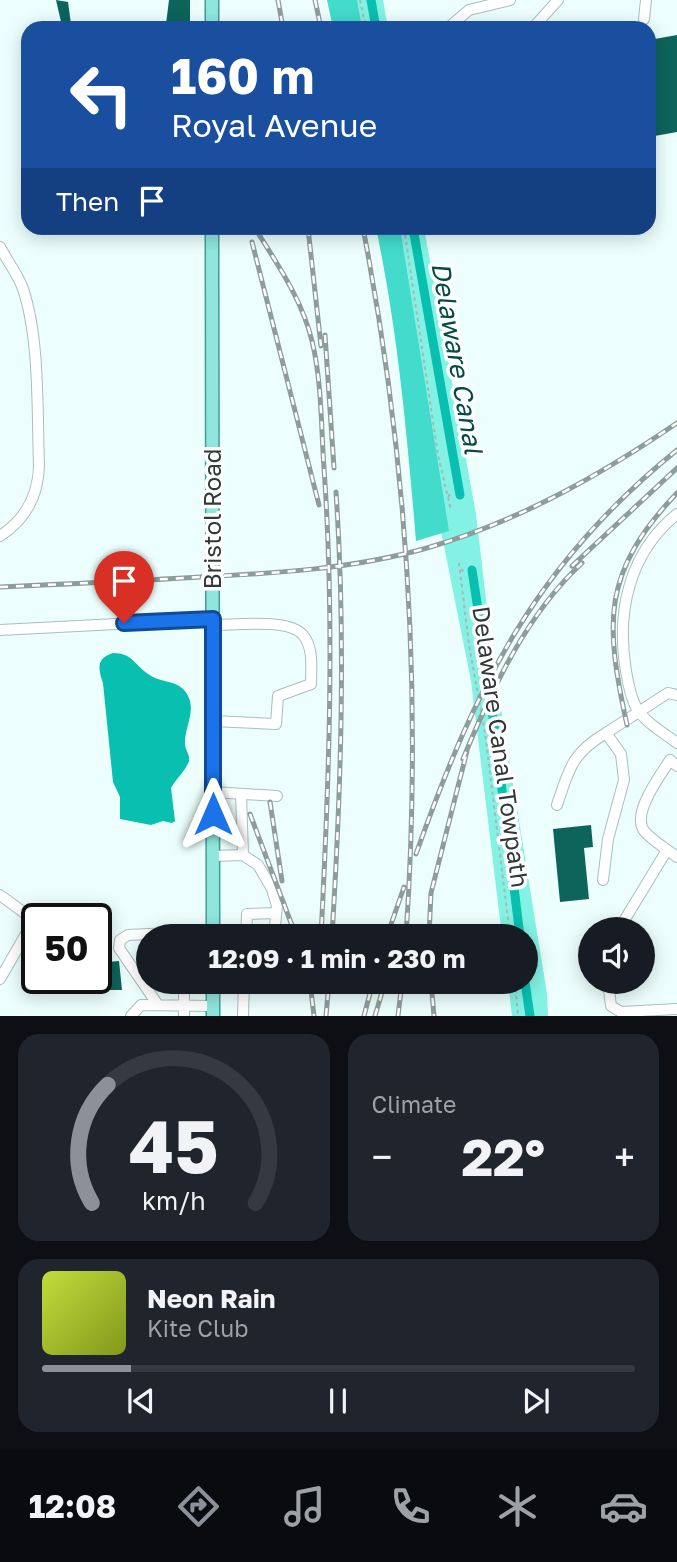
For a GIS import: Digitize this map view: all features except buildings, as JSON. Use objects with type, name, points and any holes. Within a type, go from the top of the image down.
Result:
[{"type":"main road","points":[[212,0],[212,21]]},
{"type":"main road","name":"Bristol Road","points":[[212,235],[213,924]]},
{"type":"street","points":[[457,21],[469,10],[510,0]]},
{"type":"street","points":[[539,21],[558,0]]},
{"type":"street","points":[[644,19],[646,0]]},
{"type":"street","points":[[0,247],[23,289],[30,318],[39,466],[38,482],[29,505],[15,524],[0,536]]},
{"type":"street","points":[[677,514],[654,537],[640,558],[623,610],[623,653],[630,692],[639,712],[677,743]]},
{"type":"street","points":[[0,630],[213,622],[288,625],[304,636],[312,658],[311,684],[278,696],[276,724],[213,721]]},
{"type":"street","points":[[557,805],[569,769],[584,746],[668,693],[677,695]]},
{"type":"street","points":[[603,880],[608,839],[624,780],[621,754],[606,733]]},
{"type":"street","points":[[677,766],[670,760],[652,788],[641,816],[644,831],[677,857]]},
{"type":"street","points":[[213,792],[277,796]]},
{"type":"street","points":[[241,794],[243,855]]},
{"type":"street","points":[[626,917],[667,849]]},
{"type":"street","points":[[213,856],[243,855],[258,865],[272,889],[275,924]]},
{"type":"street","points":[[0,895],[34,921],[0,979]]},
{"type":"street","points":[[247,924],[247,914],[276,913]]},
{"type":"street","points":[[136,935],[128,935],[120,940],[119,948],[136,973]]},
{"type":"street","points":[[150,994],[158,1005]]},
{"type":"street","points":[[243,1016],[244,994]]},
{"type":"street","points":[[610,994],[611,1006],[621,1012],[677,1009]]},
{"type":"street","points":[[131,1016],[141,1005],[158,1005],[184,1011],[213,1011]]},
{"type":"path","points":[[360,0],[364,21]]},
{"type":"path","points":[[405,235],[438,455],[451,510]]},
{"type":"path","points":[[448,498],[452,491]]},
{"type":"path","name":"Delaware Canal Towpath","points":[[459,563],[469,645],[485,733],[509,924]]},
{"type":"path","points":[[460,569],[466,574]]},
{"type":"path","points":[[516,994],[518,1016]]},
{"type":"shaded area","points":[[327,0],[357,0],[361,21],[332,21]]},
{"type":"shaded area","points":[[356,0],[383,0],[387,21],[360,21]]},
{"type":"shaded area","points":[[377,235],[401,235],[449,531],[416,541],[396,344]]},
{"type":"shaded area","points":[[398,235],[425,235],[476,514],[493,659],[536,924],[501,924],[471,681],[440,526]]},
{"type":"shaded area","points":[[113,653],[129,657],[152,677],[179,686],[188,696],[191,709],[185,745],[189,761],[171,788],[175,821],[172,823],[163,821],[151,825],[120,819],[120,797],[113,782],[103,683],[99,669],[101,661]]},
{"type":"shaded area","points":[[538,938],[548,1016],[512,1016],[509,994],[538,994]]},
{"type":"waterway","name":"Delaware Canal","points":[[371,0],[375,21]]},
{"type":"waterway","name":"Delaware Canal","points":[[414,235],[460,495]]},
{"type":"waterway","name":"Delaware Canal","points":[[472,570],[487,669]]},
{"type":"waterway","name":"Delaware Canal","points":[[492,709],[519,924]]},
{"type":"waterway","name":"Delaware Canal","points":[[527,994],[530,1016]]},
{"type":"railway","points":[[278,0],[282,21]]},
{"type":"railway","points":[[315,0],[320,21]]},
{"type":"railway","points":[[259,235],[288,282],[308,326],[319,388],[330,644],[321,924]]},
{"type":"railway","points":[[309,235],[321,346]]},
{"type":"railway","points":[[364,235],[391,404],[407,581],[412,758],[407,924]]},
{"type":"railway","points":[[252,242],[319,505]]},
{"type":"railway","points":[[325,335],[334,468]]},
{"type":"railway","points":[[0,587],[286,572],[399,555],[461,537],[526,511],[588,479],[677,423]]},
{"type":"railway","points":[[416,854],[462,736],[516,632],[548,584],[585,538],[627,493],[677,450]]},
{"type":"railway","points":[[572,566],[677,468]]},
{"type":"railway","points":[[333,924],[341,714],[341,603],[336,492]]},
{"type":"railway","points":[[627,725],[615,657],[615,601],[622,575],[634,549],[652,522],[677,493]]},
{"type":"railway","points":[[463,759],[486,706],[527,629],[562,583],[582,563]]},
{"type":"railway","points":[[430,924],[431,893],[467,751]]},
{"type":"railway","points":[[270,802],[282,881]]},
{"type":"railway","points":[[250,814],[291,924]]},
{"type":"railway","points":[[391,924],[404,887]]},
{"type":"railway","points":[[311,994],[314,1016]]},
{"type":"railway","points":[[326,1016],[328,994]]},
{"type":"railway","points":[[364,1016],[370,994]]},
{"type":"railway","points":[[375,1016],[381,994]]},
{"type":"railway","points":[[398,1016],[401,994]]},
{"type":"railway","points":[[432,994],[434,1016]]},
{"type":"route","points":[[124,623],[213,619],[213,814]]}]
